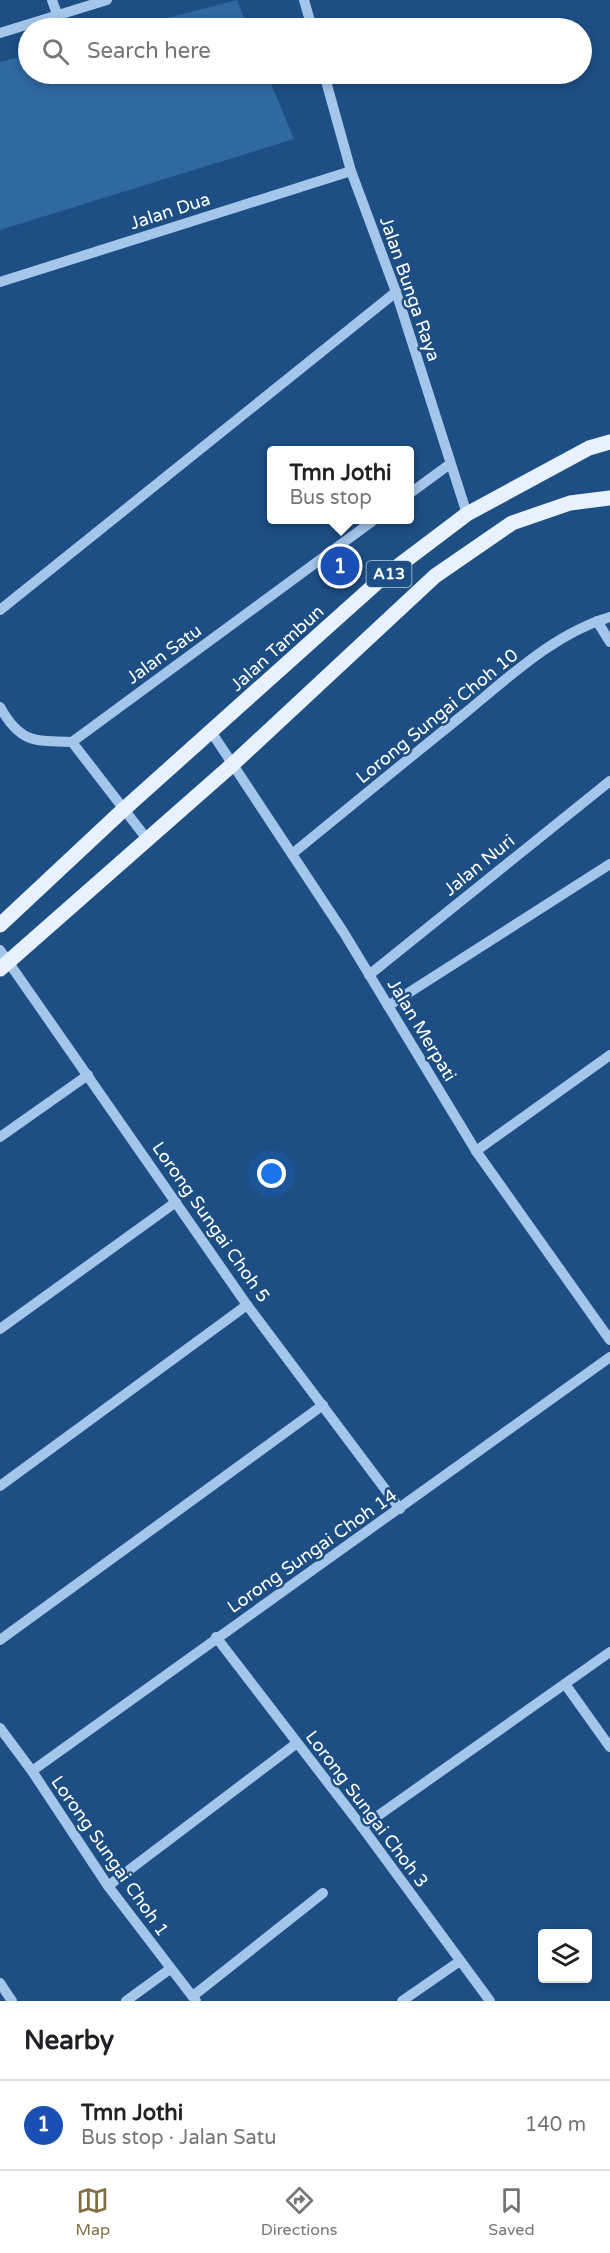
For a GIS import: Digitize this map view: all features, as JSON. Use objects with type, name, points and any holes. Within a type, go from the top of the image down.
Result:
[{"type":"main road","name":"Jalan Tambun","points":[[0,925],[123,810],[212,733],[381,579],[467,514],[589,448],[610,442]]},
{"type":"main road","name":"A13","points":[[3,960],[233,764],[435,576],[512,524],[570,503],[610,498]]},
{"type":"street","points":[[52,0],[57,14]]},
{"type":"street","points":[[45,18],[107,0]]},
{"type":"street","points":[[304,0],[309,18]]},
{"type":"street","points":[[0,33],[18,27]]},
{"type":"street","name":"Jalan Bunga Raya","points":[[327,84],[351,171],[396,292],[467,514]]},
{"type":"street","name":"Jalan Dua","points":[[0,282],[351,171]]},
{"type":"street","points":[[0,610],[396,292]]},
{"type":"street","points":[[414,490],[450,464]]},
{"type":"street","name":"Jalan Satu","points":[[72,742],[367,524]]},
{"type":"street","name":"Lorong Sungai Choh 10","points":[[292,854],[518,670],[560,640],[610,617]]},
{"type":"street","points":[[597,621],[610,642]]},
{"type":"street","points":[[0,707],[10,724],[23,735],[39,741],[72,742],[147,839]]},
{"type":"street","name":"Jalan Merpati","points":[[212,733],[369,975],[476,1151],[610,1340]]},
{"type":"street","name":"Jalan Nuri","points":[[369,975],[610,781]]},
{"type":"street","points":[[388,1006],[610,864]]},
{"type":"street","name":"Lorong Sungai Choh 5","points":[[3,960],[88,1075],[247,1305],[400,1509]]},
{"type":"street","points":[[476,1151],[610,1055]]},
{"type":"street","points":[[0,1137],[88,1075]]},
{"type":"street","points":[[0,1329],[176,1202]]},
{"type":"street","points":[[0,1486],[247,1305]]},
{"type":"street","name":"Lorong Sungai Choh 14","points":[[32,1771],[216,1637],[400,1509],[610,1358]]},
{"type":"street","points":[[0,1640],[323,1405]]},
{"type":"street","name":"Lorong Sungai Choh 3","points":[[216,1637],[362,1827],[490,2001]]},
{"type":"street","points":[[362,1827],[610,1652]]},
{"type":"street","points":[[565,1684],[610,1747]]},
{"type":"street","name":"Lorong Sungai Choh 1","points":[[0,1728],[32,1771],[108,1886],[194,1999]]},
{"type":"street","points":[[108,1886],[297,1743]]},
{"type":"street","points":[[194,1999],[323,1893]]},
{"type":"street","points":[[402,2001],[460,1961]]},
{"type":"street","points":[[126,2001],[170,1969]]},
{"type":"street","points":[[0,1983],[12,2001]]},
{"type":"shaded area","points":[[237,0],[244,18],[168,18]]},
{"type":"shaded area","points":[[18,58],[18,84],[271,84],[294,139],[0,230],[0,62]]},
{"type":"place","name":"Tmn Jothi","points":[[340,566]]}]
